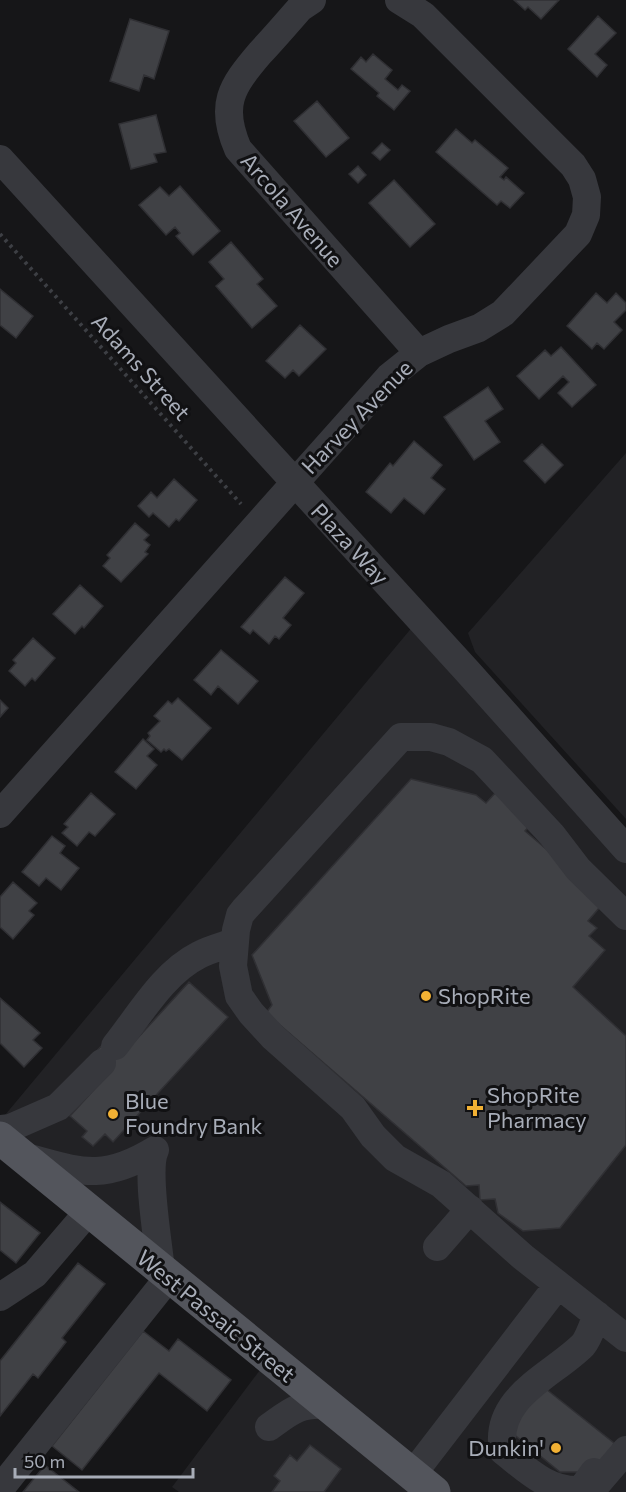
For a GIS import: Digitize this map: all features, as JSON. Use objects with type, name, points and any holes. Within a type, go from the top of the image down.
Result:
[{"type":"main road","name":"West Passaic Street","points":[[10,1147],[423,1486]]},
{"type":"street","name":"Arcola Avenue","points":[[312,0],[300,8],[239,78],[232,94],[228,113],[231,132],[238,149],[419,353]]},
{"type":"street","name":"Harvey Avenue","points":[[0,814],[389,377],[419,353],[479,328],[503,312],[519,298],[578,234],[586,215],[587,196],[582,179],[573,165],[423,15],[399,0]]},
{"type":"street","name":"Plaza Way","points":[[0,159],[293,483],[468,672],[626,849]]},
{"type":"street","points":[[626,916],[578,869],[552,835],[482,760],[449,742],[431,737],[401,737],[240,915],[234,942],[233,966],[239,996],[251,1013],[273,1037],[353,1108],[372,1136],[395,1158],[441,1184],[558,1285],[626,1338]]},
{"type":"street","points":[[0,1130],[58,1107],[108,1055],[162,986],[181,968],[199,955],[234,942]]},
{"type":"street","points":[[0,1489],[165,1274],[152,1186],[155,1150],[127,1166],[96,1172],[75,1170],[10,1147]]},
{"type":"street","points":[[437,1247],[470,1209]]},
{"type":"street","points":[[0,1297],[35,1274],[88,1212]]},
{"type":"street","points":[[423,1486],[558,1285]]},
{"type":"street","points":[[529,1492],[518,1483],[505,1462],[501,1436],[503,1426],[511,1410],[531,1386],[584,1343],[597,1315]]},
{"type":"street","points":[[289,1375],[282,1404],[270,1427],[287,1414],[306,1404],[326,1405]]},
{"type":"street","points":[[503,1451],[549,1488],[561,1491],[581,1490],[592,1482],[622,1440]]},
{"type":"path","name":"Adams Street","points":[[0,234],[257,523]]},
{"type":"shaded area","points":[[626,453],[626,819],[475,652],[468,633]]},
{"type":"shaded area","points":[[419,619],[626,849],[626,1492],[179,1492],[172,1487],[269,1358],[0,1121]]},
{"type":"building","points":[[514,0],[559,0],[541,19],[528,7],[525,10]]},
{"type":"building","points":[[598,16],[616,33],[595,54],[607,65],[597,77],[568,49]]},
{"type":"building","points":[[130,19],[169,31],[154,79],[144,75],[139,91],[110,81]]},
{"type":"building","points":[[373,54],[392,70],[385,79],[398,90],[402,85],[410,91],[394,110],[377,96],[379,93],[351,69],[361,57],[366,62]]},
{"type":"building","points":[[317,101],[349,138],[326,157],[294,121]]},
{"type":"building","points":[[156,115],[166,152],[154,154],[157,162],[131,169],[119,124]]},
{"type":"building","points":[[456,129],[472,143],[475,140],[508,168],[500,177],[504,180],[506,177],[524,193],[510,208],[501,201],[497,205],[436,152]]},
{"type":"building","points":[[382,143],[390,150],[380,160],[372,153]]},
{"type":"building","points":[[358,166],[366,175],[358,183],[349,174]]},
{"type":"building","points":[[394,180],[435,224],[410,247],[369,203]]},
{"type":"building","points":[[180,186],[220,231],[193,255],[176,236],[180,233],[175,227],[166,235],[139,205],[160,187],[169,196]]},
{"type":"building","points":[[231,242],[263,279],[257,284],[277,306],[252,328],[216,286],[224,279],[209,262]]},
{"type":"building","points":[[0,289],[33,316],[16,338],[0,325]]},
{"type":"building","points":[[596,293],[607,303],[616,293],[626,303],[626,310],[614,322],[622,330],[604,349],[597,343],[592,349],[567,326]]},
{"type":"building","points":[[300,325],[326,349],[299,376],[293,370],[285,378],[266,361]]},
{"type":"building","points":[[561,347],[596,385],[572,407],[558,393],[569,382],[563,376],[539,399],[517,376],[545,350],[551,356]]},
{"type":"building","points":[[488,387],[503,409],[485,421],[500,442],[474,460],[444,417]]},
{"type":"building","points":[[414,441],[442,465],[431,478],[445,489],[424,514],[404,498],[391,513],[366,492],[390,463],[393,466]]},
{"type":"building","points":[[542,444],[563,465],[545,483],[524,461]]},
{"type":"building","points":[[174,479],[197,500],[179,521],[176,519],[169,527],[153,513],[149,517],[138,506],[151,492],[157,498]]},
{"type":"building","points":[[135,523],[149,535],[144,540],[150,545],[145,552],[148,554],[121,582],[103,566],[110,558],[107,555]]},
{"type":"building","points":[[285,577],[304,593],[283,618],[291,625],[279,639],[275,636],[269,644],[253,630],[250,634],[241,627]]},
{"type":"building","points":[[80,585],[103,606],[84,628],[82,626],[75,634],[53,614]]},
{"type":"building","points":[[33,638],[55,658],[35,681],[32,678],[25,686],[9,671],[16,663],[13,660]]},
{"type":"building","points":[[221,650],[258,681],[238,704],[218,686],[211,695],[194,680]]},
{"type":"building","points":[[178,698],[211,728],[182,760],[169,749],[161,752],[147,740],[150,736],[148,733],[160,721],[154,716],[168,701],[172,704]]},
{"type":"building","points":[[0,700],[8,708],[0,717]]},
{"type":"building","points":[[143,739],[154,749],[147,756],[157,765],[136,789],[115,772]]},
{"type":"building","name":"ShopRite","points":[[411,779],[476,795],[486,803],[497,791],[533,822],[525,831],[606,900],[588,921],[597,928],[589,936],[605,950],[573,987],[626,1036],[626,1145],[560,1228],[523,1231],[498,1213],[495,1199],[480,1200],[479,1185],[466,1186],[266,1013],[272,1005],[252,955]]},
{"type":"building","points":[[91,793],[115,814],[95,836],[89,832],[77,846],[62,833],[68,827],[64,824]]},
{"type":"building","points":[[52,836],[65,846],[60,853],[79,868],[61,890],[46,878],[39,886],[22,872]]},
{"type":"building","points":[[13,882],[37,903],[29,911],[34,915],[13,939],[0,927],[0,897]]},
{"type":"building","points":[[189,982],[228,1017],[113,1142],[105,1134],[93,1146],[82,1137],[87,1131],[70,1116],[111,1071],[93,1055],[107,1040],[123,1054]]},
{"type":"building","points":[[0,998],[40,1033],[33,1040],[42,1048],[24,1067],[0,1043]]},
{"type":"building","points":[[0,1202],[40,1233],[16,1263],[0,1250]]},
{"type":"building","points":[[78,1263],[105,1284],[62,1338],[66,1342],[38,1378],[33,1374],[0,1416],[0,1361]]},
{"type":"building","points":[[143,1331],[169,1351],[178,1339],[231,1380],[207,1411],[159,1373],[82,1470],[52,1446]]},
{"type":"building","points":[[541,1385],[614,1443],[600,1472],[560,1472],[506,1428]]},
{"type":"building","points":[[310,1445],[341,1469],[324,1492],[272,1492],[280,1481],[274,1476],[290,1455],[297,1461]]},
{"type":"building","points":[[45,1465],[79,1492],[23,1492]]},
{"type":"place","name":"ShopRite","points":[[426,996]]},
{"type":"place","name":"ShopRite Pharmacy","points":[[475,1108]]},
{"type":"place","name":"Blue Foundry Bank","points":[[113,1114]]},
{"type":"place","name":"Dunkin'","points":[[556,1448]]}]
